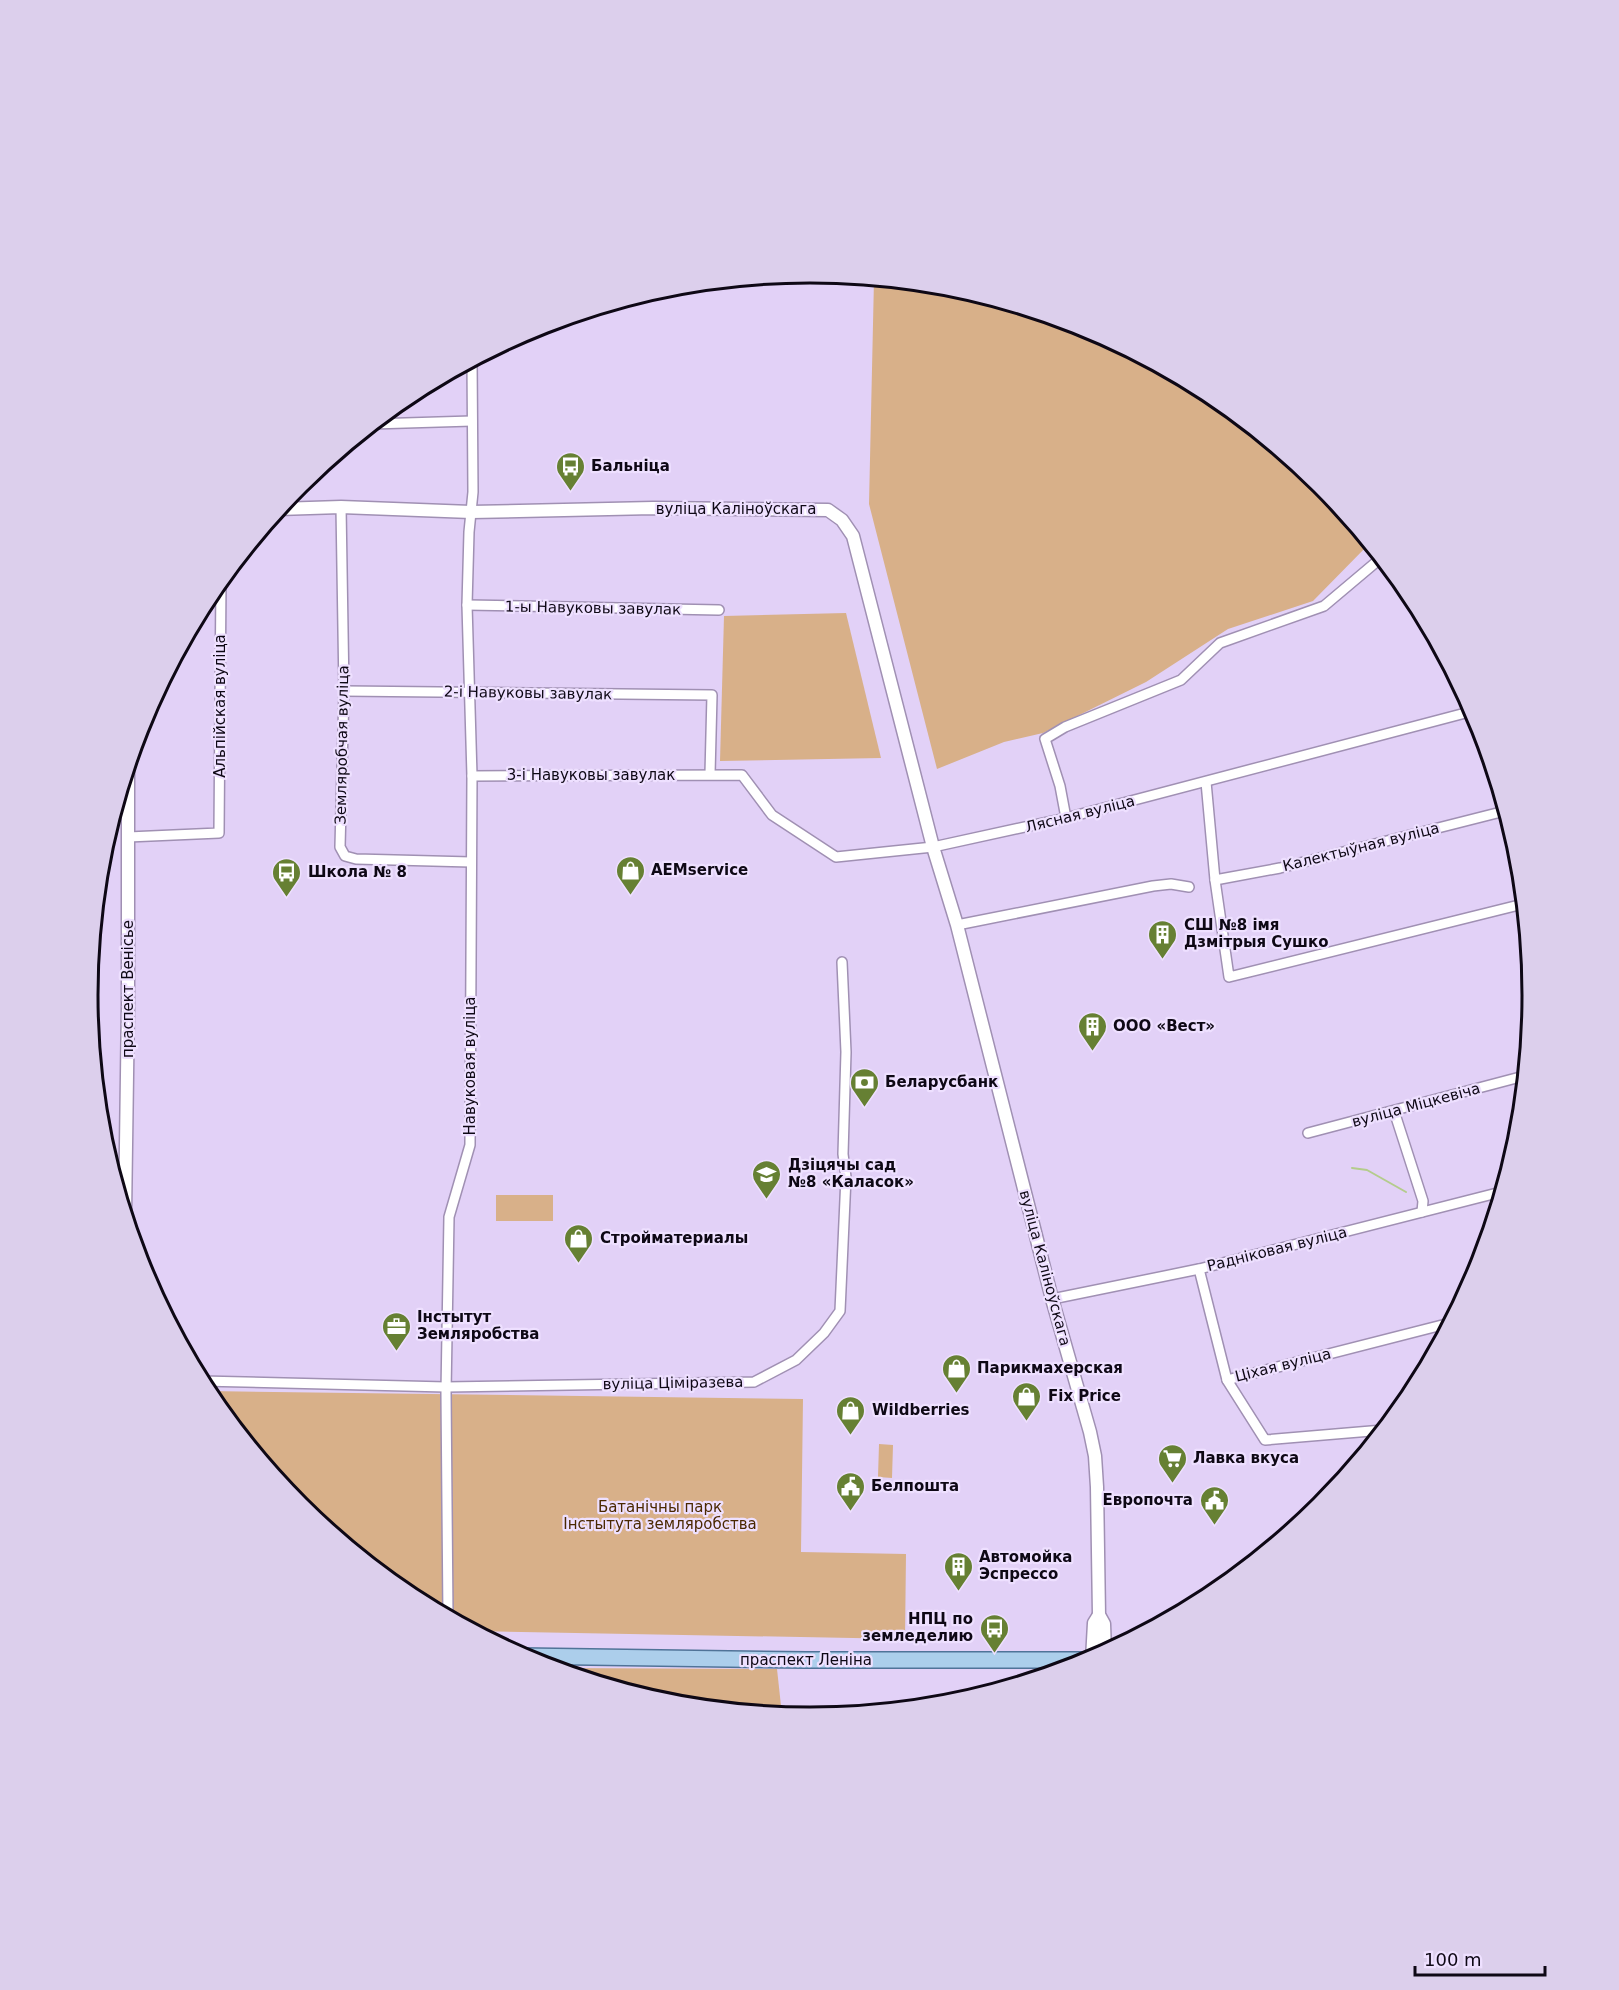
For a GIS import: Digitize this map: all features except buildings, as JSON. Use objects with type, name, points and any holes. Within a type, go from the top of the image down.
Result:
[{"type":"main road","name":"праспект Леніна","points":[[546,1656],[782,1660],[1063,1660]]},
{"type":"main road","name":"праспект Леніна","points":[[571,1665],[1035,1670]]},
{"type":"street","name":"Навуковая вуліца","points":[[448,1609],[446,1386],[450,1217],[470,1145],[472,776],[467,605],[468,532],[473,492],[472,368]]},
{"type":"street","points":[[385,424],[472,421]]},
{"type":"street","name":"вуліца Каліноўскага","points":[[290,509],[341,507],[471,512],[653,508],[828,510],[842,520],[853,536],[933,847],[957,925],[1052,1299],[1090,1432],[1095,1456],[1099,1615],[1104,1624],[1105,1643]]},
{"type":"street","name":"Земляробчая вуліца","points":[[341,507],[344,691],[340,847],[345,856],[356,859],[471,862]]},
{"type":"street","points":[[1066,818],[1060,786],[1046,739],[1065,727],[1181,680],[1220,642],[1324,606],[1375,563]]},
{"type":"street","name":"Альпійская вуліца","points":[[128,837],[219,833],[221,594]]},
{"type":"street","name":"1-ы Навуковы завулак","points":[[467,605],[719,610]]},
{"type":"street","name":"2-і Навуковы завулак","points":[[344,691],[712,695],[710,774]]},
{"type":"street","name":"Лясная вуліца","points":[[710,774],[742,775],[772,815],[836,857],[933,847],[1066,818],[1463,714]]},
{"type":"street","name":"3-і Навуковы завулак","points":[[472,776],[710,774]]},
{"type":"street","points":[[1206,782],[1215,880],[1229,977],[1515,906]]},
{"type":"street","name":"праспект Венісье","points":[[125,1191],[128,790]]},
{"type":"street","name":"Калектыўная вуліца","points":[[1215,880],[1280,868],[1497,813]]},
{"type":"street","points":[[957,925],[1153,886],[1171,884],[1189,887]]},
{"type":"street","name":"вуліца Ціміразева","points":[[211,1381],[446,1386],[754,1382],[796,1360],[824,1333],[840,1311],[846,1177],[843,1154],[846,1052],[842,962]]},
{"type":"street","name":"вуліца Міцкевіча","points":[[1308,1133],[1516,1078]]},
{"type":"street","points":[[1394,1111],[1423,1201],[1422,1212]]},
{"type":"street","name":"Радніковая вуліца","points":[[1052,1299],[1199,1269],[1493,1194]]},
{"type":"street","name":"Ціхая вуліца","points":[[1199,1269],[1227,1380],[1440,1326]]},
{"type":"street","points":[[1227,1380],[1265,1440],[1372,1431]]},
{"type":"street","name":"вуліца Каліноўскага","points":[[1092,1649],[1094,1623],[1099,1615]]},
{"type":"green space","points":[[874,287],[902,289],[994,307],[1082,337],[1166,378],[1243,430],[1279,460],[1313,492],[1364,549],[1313,601],[1228,629],[1146,682],[1043,733],[1004,742],[937,769],[869,504]]},
{"type":"green space","points":[[846,613],[881,758],[720,761],[724,616]]},
{"type":"green space","points":[[496,1195],[553,1195],[553,1221],[496,1221]]},
{"type":"green space","name":"Батанічны парк Інстытута земляробства","points":[[217,1391],[803,1399],[801,1552],[906,1554],[905,1639],[490,1631],[453,1612],[414,1587],[340,1530],[274,1464]]},
{"type":"green space","points":[[879,1444],[893,1445],[892,1478],[878,1477]]},
{"type":"green space","points":[[579,1668],[777,1669],[781,1706],[717,1701],[671,1693],[625,1683]]},
{"type":"waterway","points":[[1352,1168],[1367,1170],[1406,1192]]},
{"type":"place","name":"Бальніца","points":[[570,492]]},
{"type":"place","name":"AEMservice","points":[[630,896]]},
{"type":"place","name":"Школа № 8","points":[[287,898]]},
{"type":"place","name":"СШ №8 імя Дзмітрыя Сушко","points":[[1163,960]]},
{"type":"place","name":"ООО «Вест»","points":[[1092,1052]]},
{"type":"place","name":"Беларусбанк","points":[[864,1108]]},
{"type":"place","name":"Дзіцячы сад №8 «Каласок»","points":[[767,1200]]},
{"type":"place","name":"Стройматериалы","points":[[579,1264]]},
{"type":"place","name":"Інстытут Земляробства","points":[[396,1352]]},
{"type":"place","name":"Парикмахерская","points":[[956,1394]]},
{"type":"place","name":"Fix Price","points":[[1027,1422]]},
{"type":"place","name":"Wildberries","points":[[851,1436]]},
{"type":"place","name":"Лавка вкуса","points":[[1172,1484]]},
{"type":"place","name":"Белпошта","points":[[850,1512]]},
{"type":"place","name":"Европочта","points":[[1214,1526]]},
{"type":"place","name":"Автомойка Эспрессо","points":[[958,1592]]},
{"type":"place","name":"НПЦ по земледелию","points":[[994,1654]]}]
